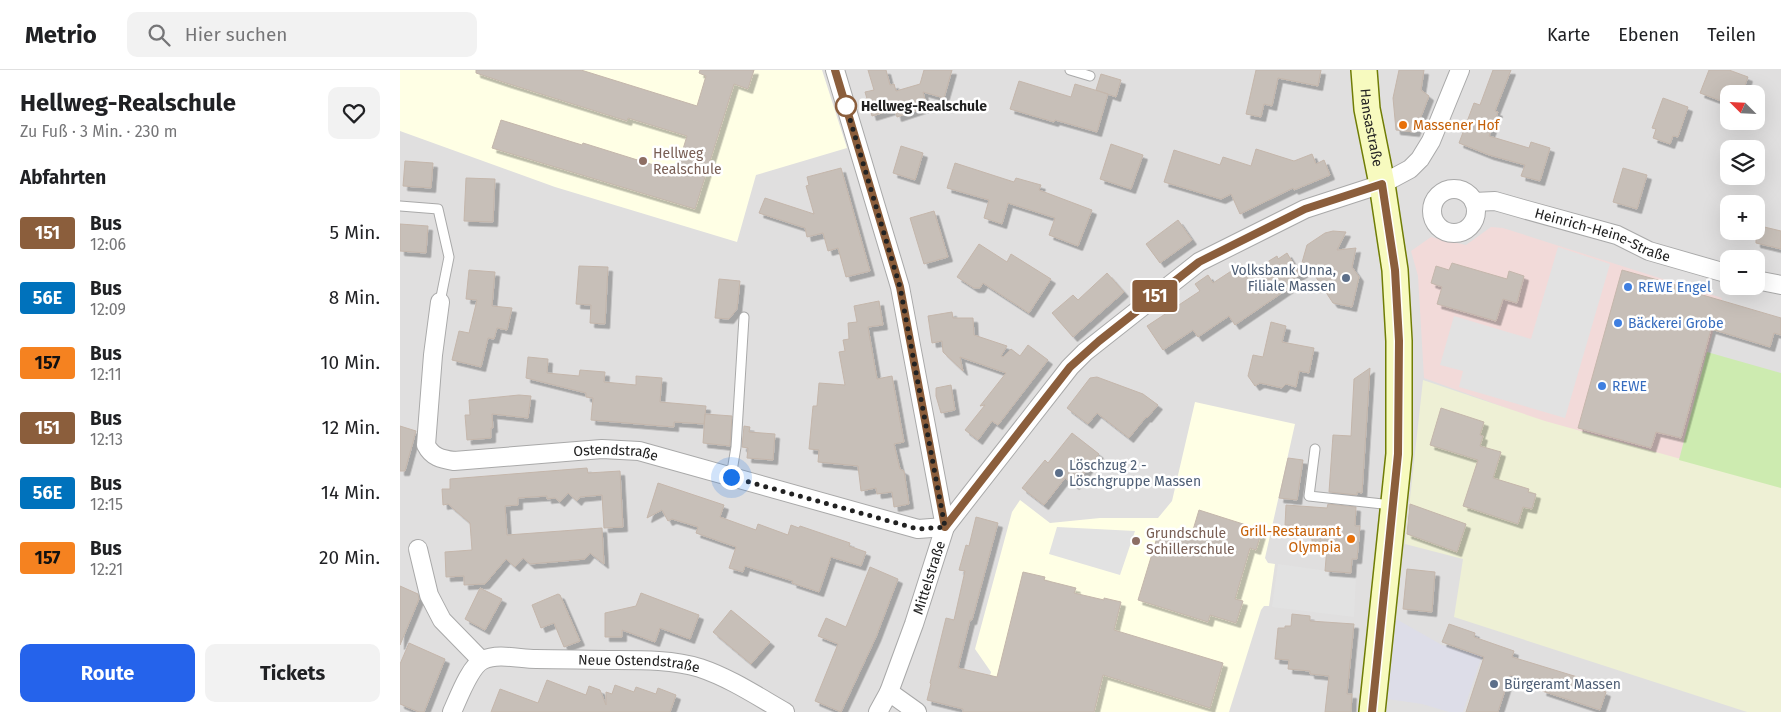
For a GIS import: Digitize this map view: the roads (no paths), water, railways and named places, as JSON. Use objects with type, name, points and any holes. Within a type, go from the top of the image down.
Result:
[{"type":"main road","name":"Hansastraße","points":[[1364,70],[1367,109],[1382,184],[1395,270],[1399,341],[1398,454],[1372,712]]},
{"type":"street","points":[[836,70],[900,287],[945,527]]},
{"type":"street","name":"Mittelstraße","points":[[878,712],[889,692],[914,624],[945,527],[1070,367],[1085,352],[1199,262],[1305,209],[1382,184],[1410,169],[1420,160],[1431,141],[1460,70]]},
{"type":"street","name":"Heinrich-Heine-Straße","points":[[1474,202],[1495,201],[1617,235],[1649,251],[1720,271]]},
{"type":"street","points":[[1765,282],[1781,285]]},
{"type":"street","name":"Ostendstraße","points":[[440,302],[433,354],[426,445],[429,452],[434,456],[443,460],[454,461],[602,449],[639,451],[918,529],[945,527]]},
{"type":"street","points":[[418,549],[429,595],[442,620],[481,660],[466,682],[452,712]]},
{"type":"street","name":"Neue Ostendstraße","points":[[481,660],[494,657],[669,662],[698,668],[720,676],[785,712]]},
{"type":"street","points":[[889,692],[917,712]]},
{"type":"lane","points":[[1070,70],[1090,76]]},
{"type":"lane","points":[[400,206],[438,210],[449,257],[440,302]]},
{"type":"lane","points":[[731,477],[736,447],[744,317]]},
{"type":"lane","points":[[1315,449],[1309,496],[1394,505]]},
{"type":"place","name":"Hellweg-Realschule","points":[[846,106]]},
{"type":"place","name":"Massener Hof","points":[[1403,125]]},
{"type":"place","name":"Hellweg Realschule","points":[[643,161]]},
{"type":"place","name":"Volksbank Unna, Filiale Massen","points":[[1346,278]]},
{"type":"place","name":"REWE Engel","points":[[1628,287]]},
{"type":"place","name":"Bäckerei Grobe","points":[[1618,323]]},
{"type":"place","name":"REWE","points":[[1602,386]]},
{"type":"place","name":"Löschzug 2 - Löschgruppe Massen","points":[[1059,473]]},
{"type":"place","name":"Grill-Restaurant Olympia","points":[[1351,539]]},
{"type":"place","name":"Grundschule Schillerschule","points":[[1136,541]]},
{"type":"place","name":"Bürgeramt Massen","points":[[1494,684]]}]
